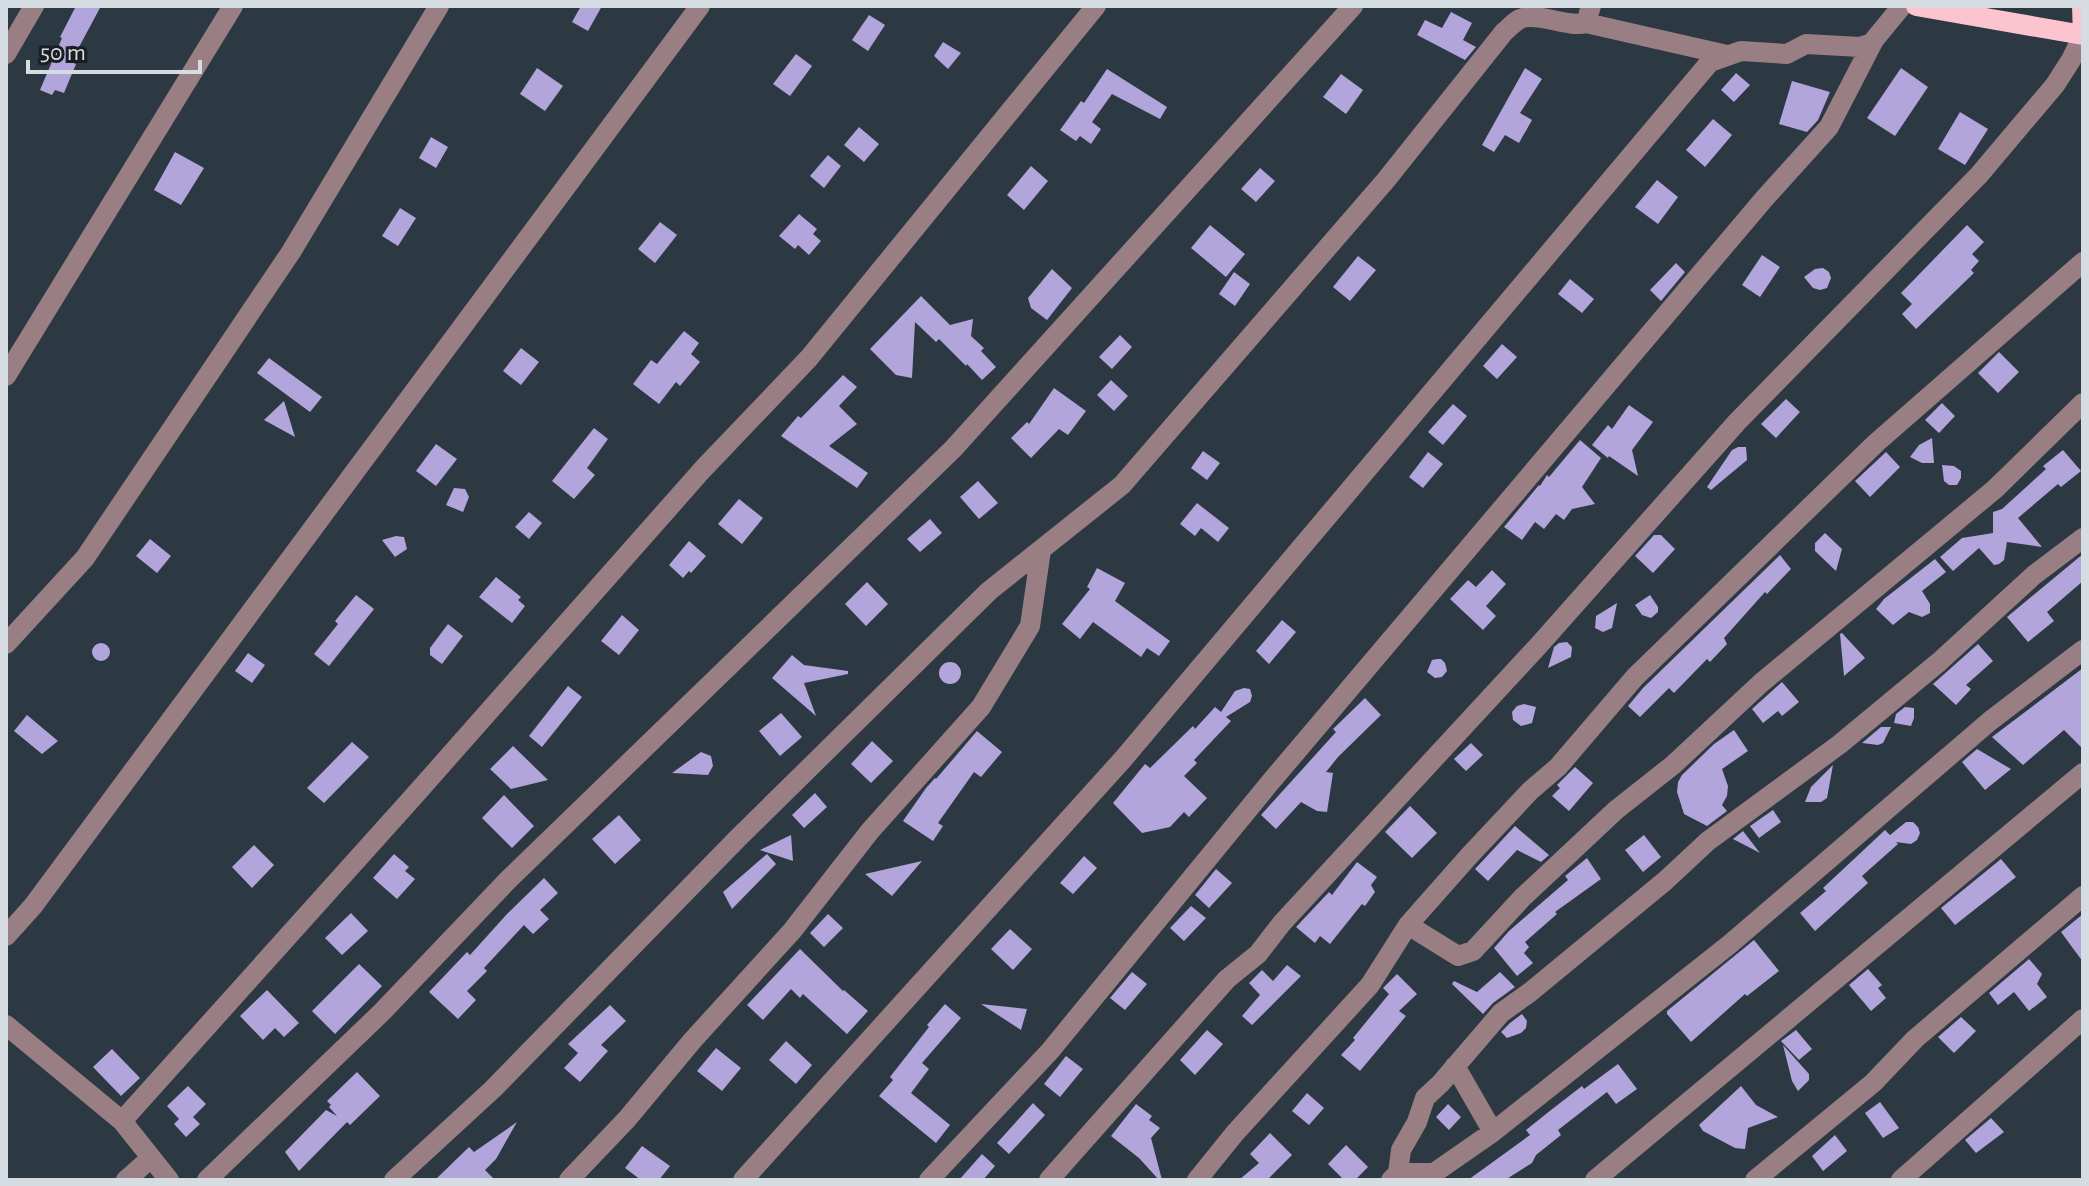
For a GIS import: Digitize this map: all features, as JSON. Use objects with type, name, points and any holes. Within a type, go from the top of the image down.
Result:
[{"type":"main road","points":[[1925,7],[2083,35],[2082,6]]},
{"type":"street","points":[[6,54],[34,6]]},
{"type":"street","points":[[6,376],[233,6]]},
{"type":"street","points":[[6,644],[85,558],[291,252],[439,6]]},
{"type":"street","points":[[6,936],[33,906],[700,6]]},
{"type":"street","points":[[122,1121],[703,469],[809,358],[1096,6]]},
{"type":"street","points":[[207,1180],[382,1012],[508,880],[953,449],[1353,6]]},
{"type":"street","points":[[929,1180],[1050,1051],[1268,785],[1764,199],[1829,127],[1872,43],[1902,6]]},
{"type":"street","points":[[394,1180],[493,1089],[738,838],[989,591],[1122,485],[1386,180],[1504,32],[1523,17],[1569,24],[1588,14],[1727,55]]},
{"type":"street","points":[[1049,1180],[1227,979],[1258,954],[1282,923],[1539,645],[1737,422],[1979,175],[2055,85],[2083,35]]},
{"type":"street","points":[[743,1180],[1124,758],[1710,62],[1741,51],[1787,54],[1806,44],[1860,47],[1872,43]]},
{"type":"street","points":[[1197,1180],[1235,1133],[1370,985],[1408,925],[1489,834],[1558,767],[1635,677],[1876,443],[2083,262]]},
{"type":"street","points":[[1408,925],[1458,956],[1473,951],[1522,898],[1616,810],[1673,765],[1761,683],[1995,489],[2083,403]]},
{"type":"street","points":[[2083,538],[2034,575],[1939,662],[1840,744],[1708,841],[1665,881],[1501,1013],[1425,1098],[1417,1122],[1401,1150],[1395,1177],[1434,1173],[1493,1132],[1730,944],[1990,721],[2083,650]]},
{"type":"street","points":[[569,1180],[627,1119],[692,1041],[792,931],[870,831],[981,707],[1030,626],[1041,550]]},
{"type":"street","points":[[1595,1180],[2083,773]]},
{"type":"street","points":[[1755,1180],[1873,1083],[1915,1039],[2083,896]]},
{"type":"street","points":[[1901,1180],[2083,1019]]},
{"type":"street","points":[[6,1025],[122,1121],[169,1180]]},
{"type":"street","points":[[1455,1066],[1493,1132]]},
{"type":"street","points":[[126,1180],[151,1158]]},
{"type":"building","points":[[76,6],[101,6],[71,62],[76,64],[64,93],[55,90],[52,95],[40,90],[60,37]]},
{"type":"building","points":[[581,6],[602,6],[588,31],[572,22]]},
{"type":"building","points":[[1451,12],[1472,23],[1463,40],[1476,47],[1465,60],[1417,35],[1425,20],[1442,28]]},
{"type":"building","points":[[869,15],[885,25],[868,51],[852,40]]},
{"type":"building","points":[[943,42],[961,53],[948,69],[934,56]]},
{"type":"building","points":[[796,54],[812,66],[790,96],[773,84]]},
{"type":"building","points":[[537,68],[563,86],[545,111],[520,94]]},
{"type":"building","points":[[1525,68],[1542,79],[1520,113],[1532,120],[1519,143],[1505,135],[1494,152],[1482,145]]},
{"type":"building","points":[[1901,68],[1928,87],[1895,136],[1867,118]]},
{"type":"building","points":[[1107,69],[1167,107],[1160,119],[1112,94],[1092,122],[1101,129],[1091,144],[1080,136],[1076,141],[1060,130],[1081,101],[1084,103]]},
{"type":"building","points":[[1736,73],[1750,85],[1734,102],[1721,90]]},
{"type":"building","points":[[1341,74],[1363,90],[1346,114],[1323,97]]},
{"type":"building","points":[[1792,81],[1830,92],[1818,120],[1807,132],[1779,124]]},
{"type":"building","points":[[1960,112],[1988,129],[1965,165],[1938,149]]},
{"type":"building","points":[[1713,119],[1732,135],[1705,167],[1686,150]]},
{"type":"building","points":[[859,127],[879,144],[864,162],[844,145]]},
{"type":"building","points":[[431,137],[448,147],[436,168],[419,158]]},
{"type":"building","points":[[175,152],[204,168],[181,205],[154,190]]},
{"type":"building","points":[[828,155],[841,166],[824,188],[810,176]]},
{"type":"building","points":[[1031,166],[1048,181],[1024,210],[1007,195]]},
{"type":"building","points":[[1260,168],[1275,181],[1256,202],[1241,189]]},
{"type":"building","points":[[1657,180],[1678,197],[1658,224],[1635,207]]},
{"type":"building","points":[[400,208],[416,218],[398,246],[382,236]]},
{"type":"building","points":[[799,214],[817,229],[813,234],[821,241],[809,255],[798,245],[795,249],[779,236]]},
{"type":"building","points":[[660,222],[677,235],[655,263],[638,249]]},
{"type":"building","points":[[1210,225],[1245,254],[1226,277],[1191,248]]},
{"type":"building","points":[[1967,225],[1984,242],[1972,254],[1979,261],[1971,270],[1974,273],[1916,329],[1902,314],[1912,304],[1901,293]]},
{"type":"building","points":[[1762,255],[1780,267],[1760,297],[1742,285]]},
{"type":"building","points":[[1358,256],[1376,270],[1350,301],[1333,287]]},
{"type":"building","points":[[1676,263],[1685,272],[1661,301],[1650,290]]},
{"type":"building","points":[[1823,268],[1831,278],[1827,288],[1813,288],[1804,277],[1815,269]]},
{"type":"building","points":[[1052,269],[1072,288],[1047,320],[1031,308],[1028,298]]},
{"type":"building","points":[[1234,272],[1250,284],[1235,306],[1219,294]]},
{"type":"building","points":[[1570,279],[1594,299],[1582,313],[1558,294]]},
{"type":"building","points":[[921,296],[950,325],[973,319],[971,336],[984,348],[981,351],[996,367],[982,380],[939,339],[936,342],[915,322],[912,378],[896,375],[870,349]]},
{"type":"building","points":[[684,331],[699,343],[691,354],[700,362],[680,386],[676,382],[659,404],[633,384],[651,360],[657,364]]},
{"type":"building","points":[[1120,335],[1132,347],[1112,369],[1099,357]]},
{"type":"building","points":[[1502,344],[1517,357],[1497,379],[1483,366]]},
{"type":"building","points":[[521,348],[539,362],[521,385],[503,371]]},
{"type":"building","points":[[1999,352],[2019,372],[1998,393],[1978,373]]},
{"type":"building","points":[[269,358],[322,397],[310,412],[257,373]]},
{"type":"building","points":[[843,375],[857,387],[839,406],[857,424],[829,446],[868,473],[857,488],[781,436]]},
{"type":"building","points":[[1111,380],[1128,396],[1114,411],[1097,395]]},
{"type":"building","points":[[1054,388],[1086,411],[1068,435],[1059,429],[1031,458],[1011,438],[1027,422],[1029,424]]},
{"type":"building","points":[[1786,399],[1800,412],[1776,438],[1761,424]]},
{"type":"building","points":[[284,401],[295,437],[264,420]]},
{"type":"building","points":[[1942,403],[1955,416],[1939,433],[1925,420]]},
{"type":"building","points":[[1453,404],[1467,416],[1443,445],[1428,432]]},
{"type":"building","points":[[1629,405],[1653,422],[1632,450],[1638,476],[1592,445],[1608,425],[1612,429]]},
{"type":"building","points":[[594,428],[608,439],[587,468],[595,475],[574,499],[552,481]]},
{"type":"building","points":[[1932,438],[1934,463],[1922,463],[1910,457],[1919,445]]},
{"type":"building","points":[[1580,440],[1601,458],[1582,487],[1595,504],[1572,509],[1564,520],[1556,514],[1544,529],[1535,522],[1522,540],[1504,527]]},
{"type":"building","points":[[436,444],[457,459],[436,486],[416,471]]},
{"type":"building","points":[[1746,447],[1747,460],[1711,490],[1707,487],[1732,450]]},
{"type":"building","points":[[2063,450],[2081,471],[2061,487],[2058,484],[2018,518],[2042,547],[2007,542],[2004,560],[1994,565],[1979,548],[1953,571],[1940,557],[1962,538],[1993,533],[1993,512],[2002,509],[2046,469],[2043,466]]},
{"type":"building","points":[[1203,451],[1220,463],[1207,480],[1191,468]]},
{"type":"building","points":[[1428,452],[1443,464],[1423,488],[1409,477]]},
{"type":"building","points":[[1886,452],[1900,467],[1870,497],[1855,481]]},
{"type":"building","points":[[1942,465],[1954,466],[1961,471],[1957,485],[1944,481]]},
{"type":"building","points":[[978,481],[998,503],[979,519],[960,497]]},
{"type":"building","points":[[454,488],[465,489],[469,497],[463,512],[446,505]]},
{"type":"building","points":[[739,499],[763,518],[742,544],[718,524]]},
{"type":"building","points":[[1197,503],[1229,528],[1218,542],[1201,528],[1195,536],[1180,524]]},
{"type":"building","points":[[529,512],[542,523],[529,539],[515,527]]},
{"type":"building","points":[[930,519],[942,533],[920,552],[907,539]]},
{"type":"building","points":[[1825,533],[1842,549],[1836,571],[1815,551],[1815,543]]},
{"type":"building","points":[[1654,535],[1661,535],[1675,549],[1653,573],[1635,556]]},
{"type":"building","points":[[404,537],[407,549],[395,557],[382,540]]},
{"type":"building","points":[[150,539],[171,556],[157,573],[136,556]]},
{"type":"building","points":[[689,541],[706,556],[683,578],[669,565]]},
{"type":"building","points":[[2083,554],[2083,581],[2047,612],[2054,621],[2028,642],[2007,617]]},
{"type":"building","points":[[1780,555],[1791,569],[1767,594],[1765,592],[1724,638],[1727,644],[1710,662],[1707,659],[1674,693],[1669,688],[1640,717],[1628,706],[1643,688]]},
{"type":"building","points":[[1935,559],[1946,572],[1922,591],[1930,604],[1930,613],[1922,617],[1909,612],[1893,625],[1876,609],[1884,599]]},
{"type":"building","points":[[1097,568],[1125,583],[1115,601],[1170,641],[1159,656],[1147,648],[1141,657],[1093,622],[1080,639],[1062,624],[1090,589],[1087,587]]},
{"type":"building","points":[[1492,570],[1506,584],[1486,606],[1496,616],[1483,630],[1450,599],[1468,580],[1476,587]]},
{"type":"building","points":[[496,577],[521,597],[518,600],[525,606],[512,623],[479,597]]},
{"type":"building","points":[[867,582],[888,604],[866,626],[845,604]]},
{"type":"building","points":[[356,595],[374,609],[329,666],[314,654]]},
{"type":"building","points":[[1650,595],[1658,607],[1658,612],[1651,618],[1642,615],[1635,605]]},
{"type":"building","points":[[1617,603],[1612,628],[1603,632],[1595,628],[1596,616]]},
{"type":"building","points":[[622,615],[639,630],[619,655],[601,641]]},
{"type":"building","points":[[1282,620],[1296,632],[1269,664],[1256,651]]},
{"type":"building","points":[[448,624],[463,636],[442,664],[430,655],[430,648]]},
{"type":"building","points":[[1840,634],[1865,658],[1844,676]]},
{"type":"building","points":[[1567,642],[1572,647],[1571,657],[1548,668],[1554,647]]},
{"type":"building","points":[[97,643],[105,643],[110,652],[108,659],[97,661],[92,656],[92,648]]},
{"type":"building","points":[[1978,644],[1993,661],[1966,685],[1971,689],[1956,705],[1933,684]]},
{"type":"building","points":[[248,653],[265,665],[252,683],[235,671]]},
{"type":"building","points":[[792,655],[804,665],[848,671],[848,674],[804,683],[816,716],[772,678]]},
{"type":"building","points":[[1441,659],[1447,671],[1442,677],[1435,678],[1427,672],[1432,660]]},
{"type":"building","points":[[950,662],[958,665],[961,673],[958,681],[950,684],[942,681],[939,673],[942,665]]},
{"type":"building","points":[[2083,668],[2083,749],[2064,730],[2023,765],[1992,737]]},
{"type":"building","points":[[1782,682],[1799,702],[1782,716],[1778,711],[1763,723],[1752,709]]},
{"type":"building","points":[[568,686],[582,697],[542,747],[529,736]]},
{"type":"building","points":[[1250,689],[1250,702],[1226,717],[1231,721],[1194,760],[1197,763],[1184,776],[1207,798],[1189,817],[1184,812],[1170,827],[1142,833],[1113,803],[1145,764],[1150,768],[1215,707],[1221,712],[1235,691]]},
{"type":"building","points":[[1365,698],[1381,715],[1326,772],[1333,773],[1327,812],[1317,811],[1301,802],[1276,829],[1261,815],[1336,732],[1333,729]]},
{"type":"building","points":[[1524,704],[1536,707],[1532,723],[1521,726],[1513,720],[1512,712]]},
{"type":"building","points":[[1905,707],[1914,708],[1911,726],[1894,723],[1896,714]]},
{"type":"building","points":[[781,713],[802,737],[780,756],[759,731]]},
{"type":"building","points":[[27,715],[58,741],[42,754],[14,731]]},
{"type":"building","points":[[1881,727],[1891,727],[1883,743],[1862,743]]},
{"type":"building","points":[[1734,730],[1748,751],[1722,769],[1728,786],[1722,805],[1727,811],[1707,826],[1684,814],[1677,792],[1678,782],[1714,744]]},
{"type":"building","points":[[977,731],[1002,752],[981,777],[974,772],[938,823],[943,826],[933,841],[903,821],[926,788]]},
{"type":"building","points":[[872,741],[893,761],[871,783],[851,764]]},
{"type":"building","points":[[352,742],[369,757],[324,803],[307,788]]},
{"type":"building","points":[[1471,743],[1483,755],[1466,771],[1454,759]]},
{"type":"building","points":[[513,746],[548,780],[511,789],[490,769]]},
{"type":"building","points":[[1977,749],[2011,769],[1985,790],[1962,762]]},
{"type":"building","points":[[701,752],[711,756],[713,766],[708,775],[672,773]]},
{"type":"building","points":[[1833,765],[1827,798],[1821,802],[1805,802],[1811,787]]},
{"type":"building","points":[[1575,767],[1593,783],[1569,811],[1552,796],[1560,788],[1557,785]]},
{"type":"building","points":[[815,793],[827,807],[804,828],[792,815]]},
{"type":"building","points":[[504,795],[534,826],[512,848],[482,818]]},
{"type":"building","points":[[1410,806],[1437,833],[1412,858],[1385,832]]},
{"type":"building","points":[[1773,810],[1781,822],[1759,838],[1750,826]]},
{"type":"building","points":[[619,815],[641,840],[615,864],[592,839]]},
{"type":"building","points":[[1906,822],[1913,822],[1918,827],[1920,833],[1917,840],[1911,844],[1896,842],[1898,844],[1862,876],[1868,883],[1815,931],[1800,913],[1826,891],[1823,888],[1885,830],[1890,835]]},
{"type":"building","points":[[1515,826],[1549,855],[1541,862],[1517,850],[1488,881],[1475,869]]},
{"type":"building","points":[[1743,831],[1760,853],[1733,839]]},
{"type":"building","points":[[791,835],[793,861],[760,850]]},
{"type":"building","points":[[1644,835],[1661,857],[1643,872],[1625,850]]},
{"type":"building","points":[[254,845],[274,865],[252,888],[232,867]]},
{"type":"building","points":[[394,854],[409,867],[405,871],[415,879],[397,899],[373,878]]},
{"type":"building","points":[[767,854],[776,864],[732,909],[723,892]]},
{"type":"building","points":[[1084,856],[1097,868],[1073,894],[1060,883]]},
{"type":"building","points":[[1587,858],[1601,879],[1555,912],[1557,914],[1525,942],[1529,947],[1524,953],[1533,963],[1517,976],[1494,948],[1568,880],[1565,876]]},
{"type":"building","points":[[2001,859],[2016,877],[1955,925],[1941,908]]},
{"type":"building","points":[[922,861],[892,896],[865,874]]},
{"type":"building","points":[[1357,862],[1377,877],[1371,885],[1375,892],[1330,944],[1320,936],[1315,943],[1296,927],[1329,892],[1332,895]]},
{"type":"building","points":[[1216,869],[1232,883],[1209,908],[1195,895]]},
{"type":"building","points":[[544,878],[558,893],[540,910],[549,919],[533,934],[524,925],[484,968],[487,971],[467,991],[476,1000],[458,1019],[429,992],[467,952],[470,955]]},
{"type":"building","points":[[1191,906],[1206,918],[1184,941],[1170,928]]},
{"type":"building","points":[[351,913],[368,931],[342,955],[325,938]]},
{"type":"building","points":[[828,914],[843,928],[824,947],[810,933]]},
{"type":"building","points":[[2083,914],[2083,962],[2061,932]]},
{"type":"building","points":[[1010,929],[1032,949],[1013,970],[991,949]]},
{"type":"building","points":[[1754,940],[1779,971],[1747,996],[1745,994],[1691,1042],[1667,1011]]},
{"type":"building","points":[[800,949],[868,1011],[847,1034],[803,994],[800,998],[791,989],[763,1020],[747,1005]]},
{"type":"building","points":[[2029,959],[2042,974],[2037,984],[2047,997],[2029,1011],[2014,992],[1998,1005],[1989,993]]},
{"type":"building","points":[[359,964],[382,986],[335,1034],[312,1011]]},
{"type":"building","points":[[1287,965],[1301,976],[1252,1025],[1242,1016],[1260,995],[1249,983],[1262,970],[1273,981]]},
{"type":"building","points":[[1868,969],[1882,985],[1878,988],[1886,998],[1871,1011],[1849,985]]},
{"type":"building","points":[[1132,972],[1147,984],[1125,1010],[1110,998]]},
{"type":"building","points":[[1500,972],[1515,987],[1483,1014],[1452,984],[1454,981],[1477,992]]},
{"type":"building","points":[[1397,974],[1417,994],[1399,1011],[1406,1016],[1360,1071],[1341,1055],[1389,994],[1383,988]]},
{"type":"building","points":[[267,990],[299,1023],[284,1037],[275,1028],[263,1040],[240,1016]]},
{"type":"building","points":[[945,1004],[961,1018],[922,1063],[929,1069],[911,1093],[950,1125],[936,1143],[879,1096]]},
{"type":"building","points":[[981,1004],[1027,1009],[1021,1030]]},
{"type":"building","points":[[610,1005],[626,1021],[601,1045],[608,1051],[580,1082],[564,1068],[578,1053],[568,1044]]},
{"type":"building","points":[[1522,1014],[1527,1021],[1526,1028],[1507,1038],[1501,1032]]},
{"type":"building","points":[[1961,1017],[1976,1031],[1954,1053],[1938,1037]]},
{"type":"building","points":[[1207,1030],[1223,1044],[1195,1075],[1180,1060]]},
{"type":"building","points":[[1796,1030],[1812,1049],[1799,1060],[1781,1041]]},
{"type":"building","points":[[786,1041],[812,1065],[796,1084],[769,1060]]},
{"type":"building","points":[[1783,1045],[1809,1074],[1809,1080],[1798,1091],[1792,1081]]},
{"type":"building","points":[[716,1048],[741,1068],[722,1091],[697,1071]]},
{"type":"building","points":[[112,1049],[140,1078],[121,1096],[93,1067]]},
{"type":"building","points":[[1066,1056],[1083,1069],[1060,1097],[1044,1084]]},
{"type":"building","points":[[1618,1064],[1637,1089],[1616,1104],[1607,1092],[1558,1130],[1561,1135],[1536,1155],[1532,1163],[1505,1180],[1468,1180],[1530,1135],[1526,1130],[1582,1086],[1584,1089]]},
{"type":"building","points":[[357,1072],[380,1096],[350,1125],[347,1122],[299,1171],[285,1152],[326,1110],[337,1116],[327,1101]]},
{"type":"building","points":[[188,1086],[206,1104],[193,1117],[200,1124],[186,1137],[174,1124],[179,1119],[167,1106]]},
{"type":"building","points":[[1741,1086],[1756,1105],[1778,1117],[1748,1128],[1745,1149],[1735,1148],[1703,1131],[1699,1125]]},
{"type":"building","points":[[1307,1093],[1324,1108],[1309,1125],[1292,1111]]},
{"type":"building","points":[[1880,1102],[1899,1128],[1883,1138],[1865,1113]]},
{"type":"building","points":[[1033,1103],[1045,1115],[1009,1154],[997,1143]]},
{"type":"building","points":[[1136,1104],[1152,1116],[1149,1120],[1160,1128],[1151,1138],[1162,1180],[1111,1136]]},
{"type":"building","points":[[1448,1104],[1461,1117],[1449,1130],[1436,1117]]},
{"type":"building","points":[[1991,1118],[2004,1132],[1976,1153],[1965,1140]]},
{"type":"building","points":[[517,1122],[496,1159],[485,1170],[495,1180],[435,1180],[469,1147],[474,1152]]},
{"type":"building","points":[[1270,1133],[1292,1155],[1267,1180],[1239,1180],[1259,1163],[1250,1154]]},
{"type":"building","points":[[1835,1135],[1847,1151],[1823,1171],[1812,1156]]},
{"type":"building","points":[[1346,1145],[1368,1167],[1355,1180],[1344,1180],[1328,1164]]},
{"type":"building","points":[[642,1146],[670,1166],[659,1180],[641,1180],[625,1168]]},
{"type":"building","points":[[982,1154],[995,1166],[983,1180],[959,1180]]}]
